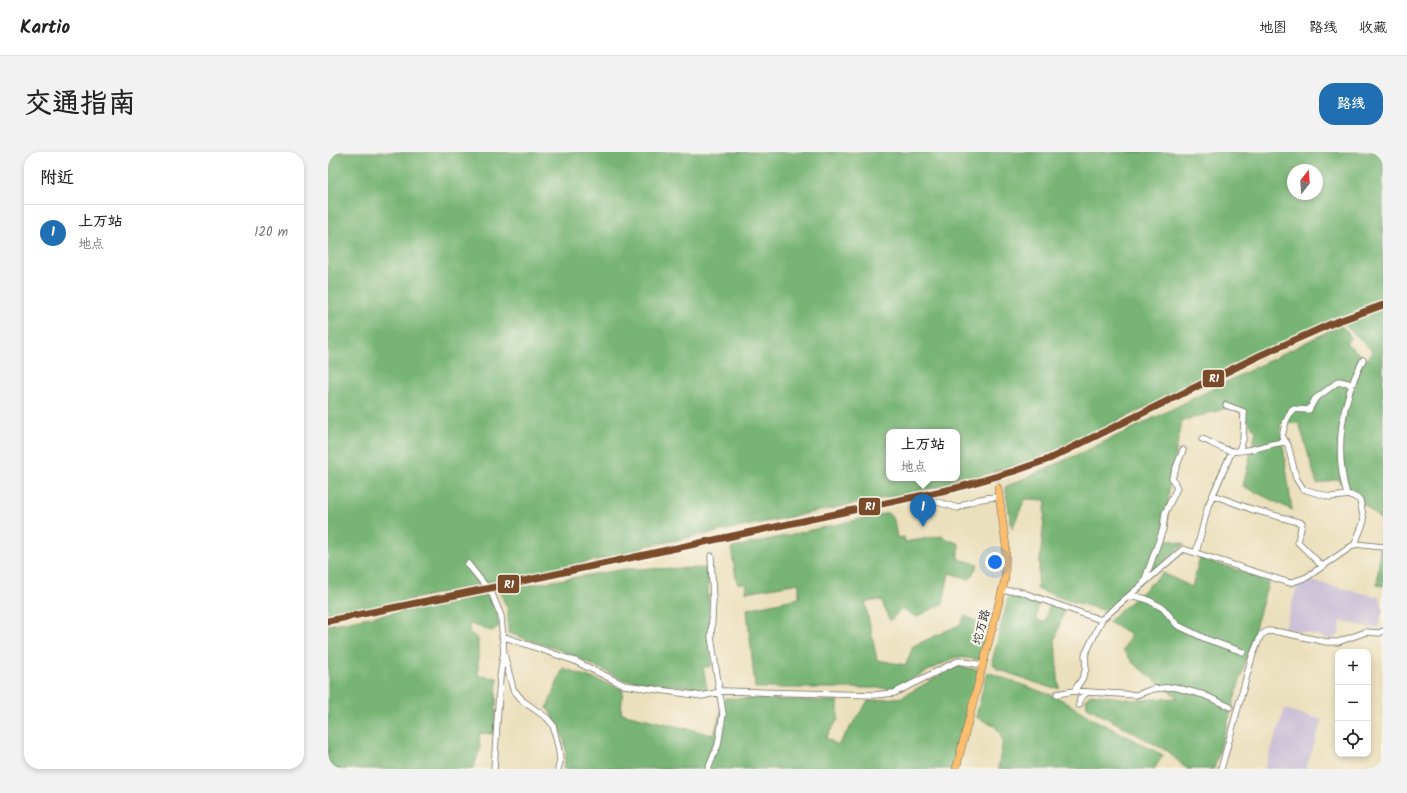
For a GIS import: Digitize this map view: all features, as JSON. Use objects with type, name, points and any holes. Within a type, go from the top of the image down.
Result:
[{"type":"main road","name":"坨万路","points":[[956,769],[1002,591],[1007,555],[998,488]]},
{"type":"street","points":[[1347,495],[1341,474],[1340,462],[1343,413],[1351,386],[1363,360]]},
{"type":"street","points":[[1074,691],[1082,679],[1086,669],[1085,655],[1102,619],[1183,549],[1290,584],[1307,577],[1355,544],[1364,521],[1360,500],[1357,497],[1347,495],[1330,496],[1302,489],[1296,478],[1288,445],[1282,436],[1286,421],[1292,409],[1309,410],[1315,399],[1339,381],[1348,383],[1351,386]]},
{"type":"street","points":[[1226,405],[1244,412],[1243,440],[1239,450]]},
{"type":"street","points":[[1202,439],[1232,451],[1261,448],[1272,443],[1285,442]]},
{"type":"street","points":[[1144,583],[1163,530],[1165,513],[1177,488],[1172,478],[1183,450]]},
{"type":"street","points":[[1196,553],[1213,495],[1232,451]]},
{"type":"street","points":[[1213,495],[1251,509],[1302,523],[1298,542],[1322,566]]},
{"type":"street","points":[[934,501],[958,508],[980,499],[999,497]]},
{"type":"street","points":[[1355,544],[1383,547]]},
{"type":"street","points":[[708,769],[718,745],[723,714],[711,637],[713,601],[711,556]]},
{"type":"street","points":[[468,564],[492,594],[501,616],[504,654],[513,689],[523,701],[547,718],[553,725],[559,751],[560,761],[558,769]]},
{"type":"street","points":[[1002,591],[1018,590],[1102,619]]},
{"type":"street","points":[[1130,595],[1146,599],[1163,608],[1177,625],[1206,639],[1243,652]]},
{"type":"street","points":[[1221,769],[1252,657],[1261,635],[1268,631],[1280,632],[1327,642],[1338,642],[1366,632],[1379,633],[1383,631]]},
{"type":"street","points":[[502,636],[574,661],[624,685],[702,696],[724,691],[874,695],[894,693],[958,661],[983,665]]},
{"type":"street","points":[[494,769],[500,678],[504,654]]},
{"type":"street","points":[[1057,694],[1074,691],[1136,695],[1153,689],[1174,687],[1204,695],[1230,707]]},
{"type":"street","points":[[1078,705],[1080,699],[1087,692]]},
{"type":"shaded area","points":[[1312,581],[1379,597],[1383,608],[1378,629],[1341,621],[1339,635],[1331,639],[1285,628],[1297,586]]},
{"type":"shaded area","points":[[1285,709],[1322,720],[1306,769],[1264,769]]},
{"type":"green space","points":[[328,152],[1383,152],[1383,302],[1322,324],[1072,443],[1028,462],[957,483],[647,546],[625,554],[328,617]]},
{"type":"green space","points":[[1383,308],[1383,586],[1377,585],[1382,521],[1337,479],[1317,484],[1299,423],[1280,424],[1292,510],[1243,486],[1256,431],[1234,406],[1182,421],[1169,486],[1167,539],[1184,544],[1117,603],[1103,610],[1067,600],[1037,589],[1046,500],[1025,499],[1012,529],[1005,487],[1132,429],[1341,325],[1351,337],[1346,343],[1367,360],[1373,352],[1343,323]]},
{"type":"green space","points":[[888,513],[894,520],[897,538],[904,537],[905,542],[941,536],[959,544],[958,559],[978,564],[970,579],[949,573],[943,603],[916,617],[902,608],[890,621],[881,600],[865,602],[877,660],[906,665],[913,646],[961,624],[964,616],[976,621],[974,635],[989,640],[982,660],[956,657],[894,688],[755,688],[747,609],[799,598],[799,583],[746,592],[747,584],[737,583],[731,548]]},
{"type":"green space","points":[[1200,558],[1269,580],[1214,769],[1187,769],[1167,751],[1087,707],[1086,698],[1091,694],[1134,700],[1178,698],[1134,664],[1123,650],[1131,634],[1108,622],[1163,573],[1192,587]]},
{"type":"green space","points":[[707,568],[712,666],[703,667],[707,689],[625,680],[560,650],[508,633],[508,610],[499,590],[626,569]]},
{"type":"green space","points":[[488,595],[497,612],[499,626],[492,631],[469,624],[469,632],[478,639],[478,676],[497,678],[495,734],[479,733],[480,749],[473,769],[328,769],[328,625]]},
{"type":"green space","points":[[1017,596],[1039,601],[1036,619],[1045,623],[1049,605],[1064,611],[1055,640],[1059,688],[1048,687],[997,669],[992,662],[1008,598]]},
{"type":"green space","points":[[956,666],[980,670],[953,769],[563,769],[566,752],[565,744],[560,729],[547,708],[563,668],[623,689],[621,713],[714,735],[725,698],[838,701],[838,719],[826,738],[838,745],[868,701],[902,697]]},
{"type":"green space","points":[[987,672],[1059,698],[1093,719],[1163,755],[1154,769],[998,769],[1003,740],[996,727],[976,717]]},
{"type":"tunnel","points":[[996,468],[998,488]]},
{"type":"transit line","name":"R1","points":[[328,621],[495,587],[956,488],[1015,471],[1049,459],[1261,355],[1333,323],[1383,305]]},
{"type":"place","name":"上万站","points":[[923,527]]}]
